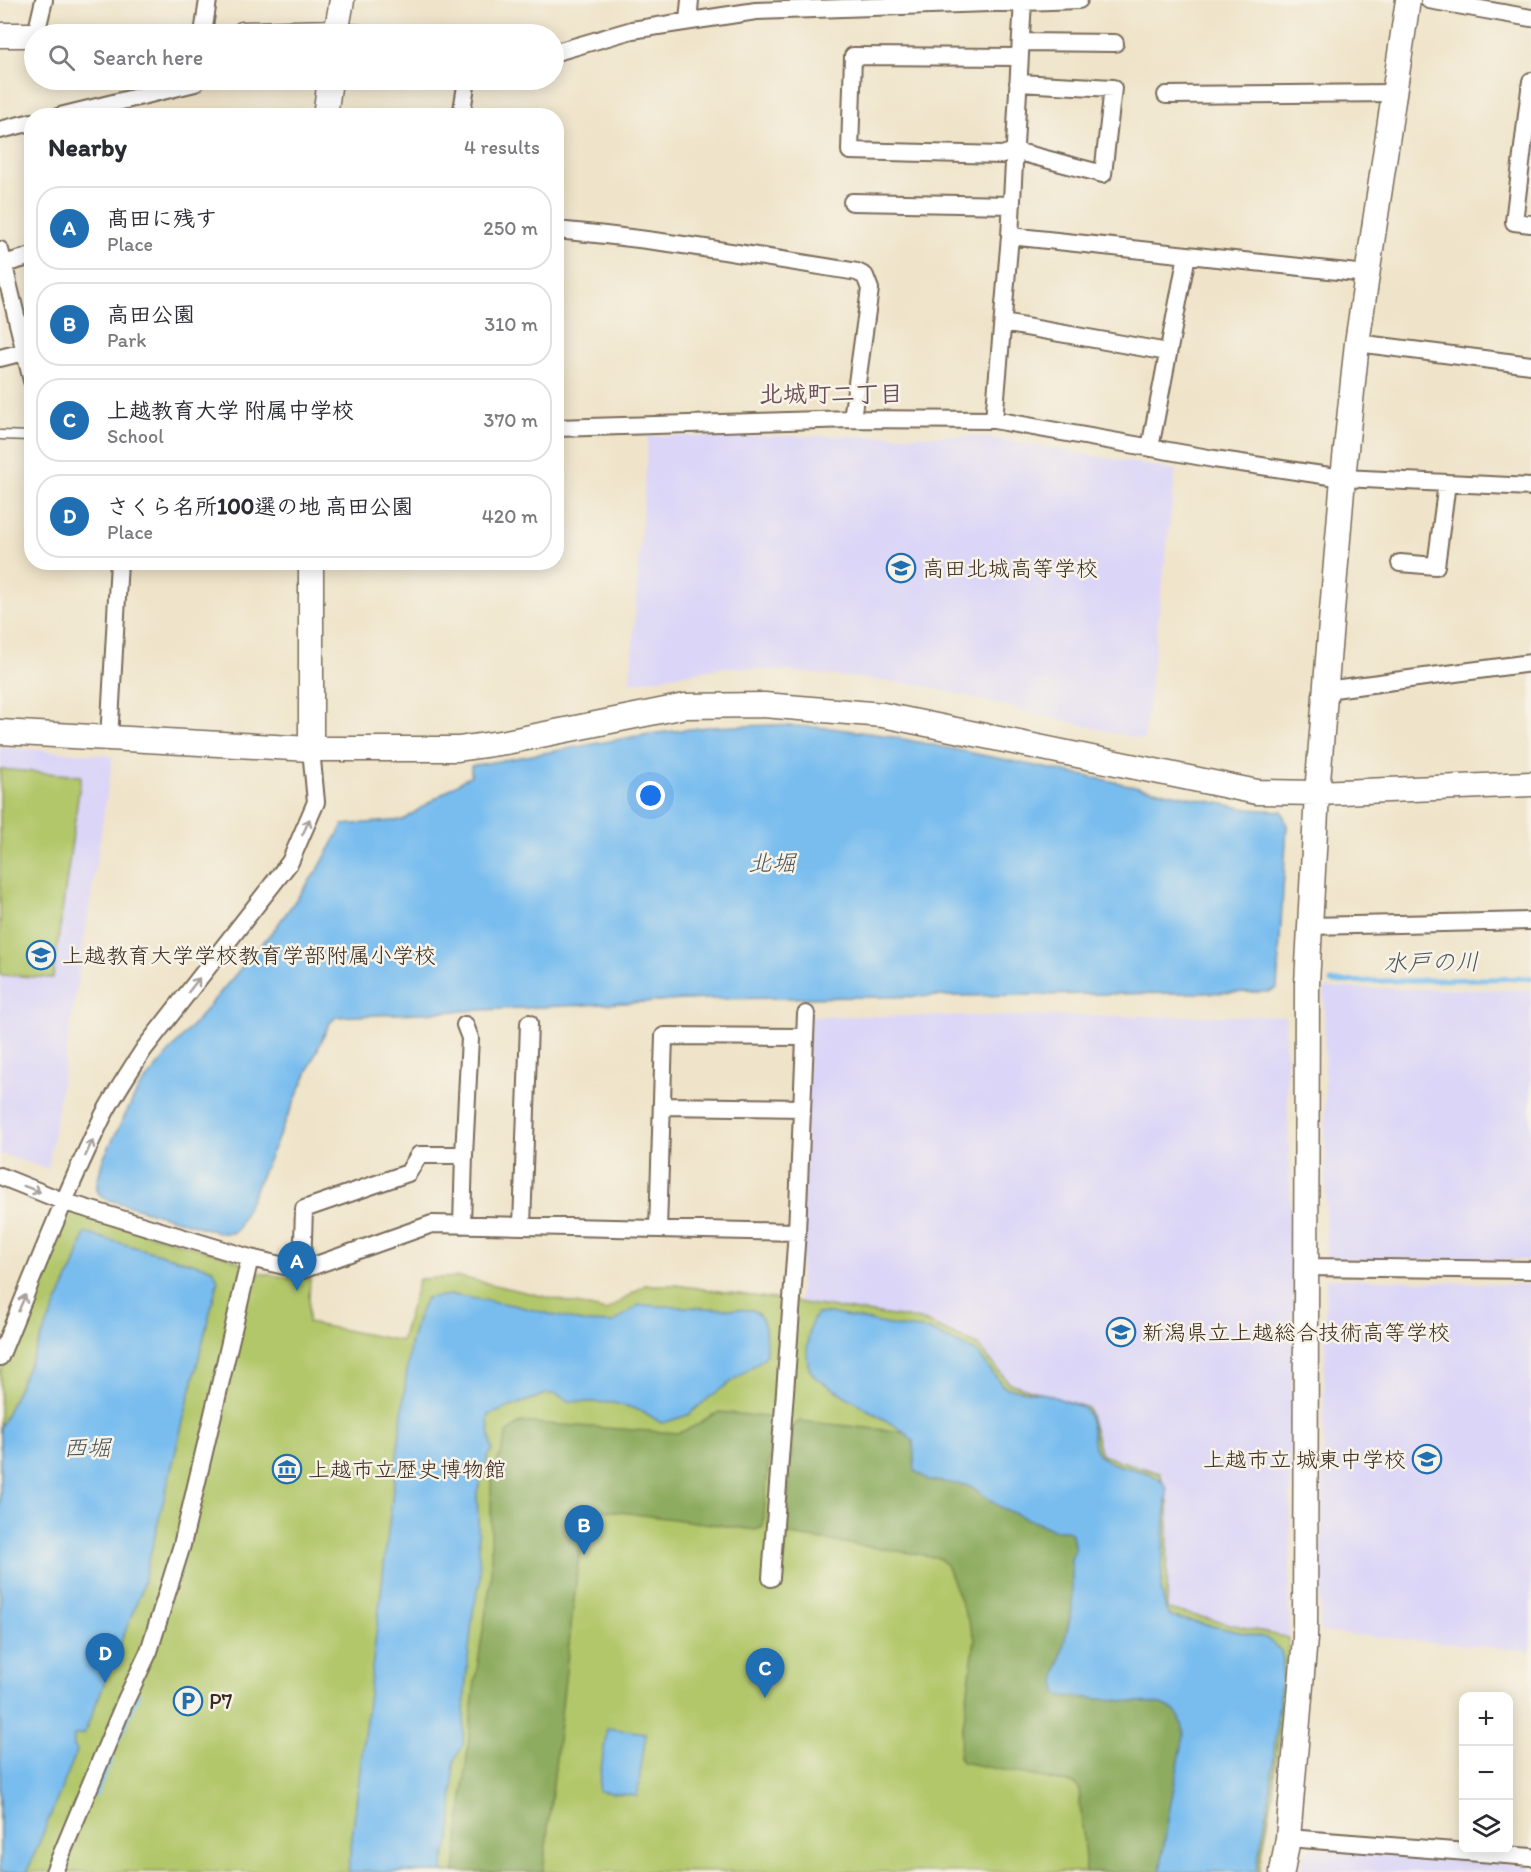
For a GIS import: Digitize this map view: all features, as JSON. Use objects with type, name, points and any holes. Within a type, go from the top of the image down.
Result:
[{"type":"street","points":[[38,24],[44,0]]},
{"type":"street","points":[[204,24],[208,0]]},
{"type":"street","points":[[338,24],[342,0]]},
{"type":"street","points":[[688,21],[690,0]]},
{"type":"street","points":[[564,50],[632,30],[756,11],[1079,0]]},
{"type":"street","points":[[1282,1872],[1288,1838],[1305,1638],[1307,984],[1317,793],[1343,478],[1357,343],[1408,0]]},
{"type":"street","points":[[1429,0],[1531,18]]},
{"type":"street","points":[[994,420],[1010,236],[1023,1]]},
{"type":"street","points":[[0,35],[24,35]]},
{"type":"street","points":[[1018,83],[1113,88],[1103,174],[1015,151],[1002,155],[850,151],[854,56],[1020,50],[1115,43]]},
{"type":"street","points":[[1531,81],[1514,222],[1531,224]]},
{"type":"street","points":[[115,108],[173,90]]},
{"type":"street","points":[[326,108],[329,90]]},
{"type":"street","points":[[462,108],[465,90]]},
{"type":"street","points":[[1166,95],[1394,93]]},
{"type":"street","points":[[0,130],[24,124]]},
{"type":"street","points":[[852,202],[1012,205]]},
{"type":"street","points":[[564,231],[678,244],[856,272],[865,276],[870,288],[852,418]]},
{"type":"street","points":[[1010,236],[1366,274]]},
{"type":"street","points":[[1150,448],[1187,255]]},
{"type":"street","points":[[24,257],[1,260],[24,338]]},
{"type":"street","points":[[1003,323],[1168,352]]},
{"type":"street","points":[[1357,343],[1531,365]]},
{"type":"street","points":[[0,358],[24,352]]},
{"type":"street","points":[[564,428],[852,418],[994,420],[1150,448],[1343,478],[1531,487]]},
{"type":"street","points":[[1400,563],[1436,566],[1447,483]]},
{"type":"street","points":[[109,739],[119,570]]},
{"type":"street","points":[[0,1357],[104,1114],[144,1049],[290,862],[316,802],[311,749],[311,570]]},
{"type":"street","points":[[1326,690],[1531,663]]},
{"type":"street","points":[[0,732],[311,749],[458,749],[506,742],[685,706],[764,705],[883,714],[1257,792],[1317,793],[1531,784]]},
{"type":"street","points":[[1310,926],[1531,921]]},
{"type":"street","points":[[771,1578],[797,1232],[806,1014]]},
{"type":"street","points":[[522,1226],[530,1023]]},
{"type":"street","points":[[462,1225],[470,1038],[465,1024]]},
{"type":"street","points":[[658,1229],[664,1035],[805,1037]]},
{"type":"street","points":[[662,1106],[802,1108]]},
{"type":"street","points":[[302,1270],[304,1209],[408,1173],[419,1155],[464,1155]]},
{"type":"street","points":[[0,1176],[65,1202],[250,1258],[302,1270],[427,1226],[797,1232]]},
{"type":"street","points":[[54,1872],[124,1704],[149,1651],[182,1545],[250,1258]]},
{"type":"street","points":[[1305,1268],[1531,1270]]},
{"type":"street","points":[[1288,1838],[1531,1857]]},
{"type":"lane","points":[[0,435],[24,436]]},
{"type":"shaded area","name":"高田北城高等学校","points":[[648,436],[978,436],[1176,470],[1144,740],[920,685],[727,667],[630,683]]},
{"type":"shaded area","name":"上越教育大学学校教育学部附属小学校","points":[[0,747],[113,756],[48,1169],[0,1154]]},
{"type":"shaded area","points":[[1324,988],[1531,990],[1531,1260],[1326,1259]]},
{"type":"shaded area","name":"新潟県立上越総合技術高等学校","points":[[810,1016],[1285,1016],[1293,1281],[1289,1638],[1167,1609],[1168,1501],[1101,1455],[1088,1408],[1009,1383],[978,1345],[800,1302]]},
{"type":"shaded area","name":"上越市立 城東中学校","points":[[1326,1278],[1531,1285],[1531,1651],[1320,1632]]},
{"type":"shaded area","points":[[1314,1847],[1531,1865],[1531,1872],[1299,1872],[1302,1856]]},
{"type":"green space","points":[[0,769],[81,776],[53,978],[0,975]]},
{"type":"green space","points":[[67,1211],[229,1257],[259,1273],[298,1279],[310,1276],[308,1323],[401,1341],[419,1279],[460,1277],[606,1311],[645,1285],[676,1285],[921,1320],[978,1345],[1009,1383],[1088,1408],[1101,1455],[1160,1473],[1168,1501],[1167,1609],[1289,1638],[1273,1794],[1259,1872],[0,1872],[0,1373]]},
{"type":"green space","points":[[720,1412],[767,1417],[772,1422],[763,1527],[756,1530],[589,1508],[584,1513],[543,1872],[455,1872],[474,1689],[491,1578],[491,1483],[507,1433],[521,1422],[677,1433],[690,1429]]},
{"type":"green space","points":[[800,1421],[905,1432],[913,1441],[915,1471],[929,1480],[971,1486],[1002,1508],[1054,1530],[1067,1530],[1072,1534],[1075,1551],[1071,1559],[1072,1610],[1056,1677],[1064,1696],[1162,1704],[1176,1712],[1182,1725],[1184,1736],[1160,1872],[1086,1872],[1079,1789],[1075,1784],[962,1762],[959,1756],[975,1638],[946,1565],[939,1558],[924,1555],[790,1535],[785,1528],[793,1426]]},
{"type":"water","name":"北堀","points":[[774,725],[830,728],[883,735],[1248,809],[1282,811],[1287,826],[1277,988],[1269,992],[706,999],[336,1017],[329,1024],[237,1230],[231,1233],[221,1233],[103,1198],[97,1191],[103,1159],[139,1088],[276,927],[319,868],[343,825],[403,820],[471,775],[471,766],[649,734],[708,727]]},
{"type":"water","name":"西堀","points":[[85,1233],[213,1269],[218,1280],[141,1592],[84,1734],[74,1735],[74,1746],[77,1751],[27,1872],[0,1872],[0,1428],[74,1266]]},
{"type":"water","points":[[452,1295],[513,1305],[582,1322],[613,1323],[639,1305],[752,1310],[764,1323],[766,1354],[763,1359],[688,1415],[666,1422],[661,1423],[644,1412],[626,1406],[613,1403],[568,1401],[556,1394],[546,1394],[489,1415],[492,1450],[477,1492],[480,1582],[473,1611],[465,1690],[463,1745],[454,1761],[451,1837],[444,1858],[443,1872],[348,1872],[410,1345],[426,1298]]},
{"type":"water","points":[[830,1313],[899,1327],[929,1330],[977,1352],[1002,1385],[1046,1394],[1082,1407],[1087,1412],[1095,1447],[1101,1457],[1118,1465],[1146,1472],[1161,1481],[1167,1489],[1161,1588],[1166,1611],[1171,1617],[1266,1638],[1281,1651],[1283,1661],[1270,1794],[1256,1872],[1160,1872],[1184,1736],[1182,1725],[1176,1712],[1162,1704],[1057,1694],[1056,1677],[1072,1610],[1071,1559],[1075,1551],[1072,1534],[1067,1530],[1054,1530],[1002,1508],[971,1486],[929,1480],[915,1471],[913,1441],[905,1432],[817,1379],[809,1369],[807,1354],[811,1324],[817,1314]]},
{"type":"water","points":[[607,1728],[646,1733],[637,1796],[598,1791]]},
{"type":"waterway","name":"水戸の川","points":[[1331,982],[1531,978]]},
{"type":"waterway","points":[[117,1742],[138,1694]]},
{"type":"waterway","points":[[95,1795],[112,1755]]},
{"type":"place","name":"高田北城高等学校","points":[[901,568]]},
{"type":"place","name":"上越教育大学学校教育学部附属小学校","points":[[41,955]]},
{"type":"place","name":"髙田に残す","points":[[297,1291]]},
{"type":"place","name":"新潟県立上越総合技術高等学校","points":[[1121,1332]]},
{"type":"place","name":"上越市立 城東中学校","points":[[1427,1459]]},
{"type":"place","name":"上越市立歴史博物館","points":[[287,1469]]},
{"type":"place","name":"高田公園","points":[[584,1555]]},
{"type":"place","name":"さくら名所100選の地 高田公園","points":[[105,1683]]},
{"type":"place","name":"上越教育大学 附属中学校","points":[[765,1698]]},
{"type":"place","name":"P7","points":[[188,1701]]},
{"type":"district","name":"北城町二丁目","points":[[831,393]]}]
